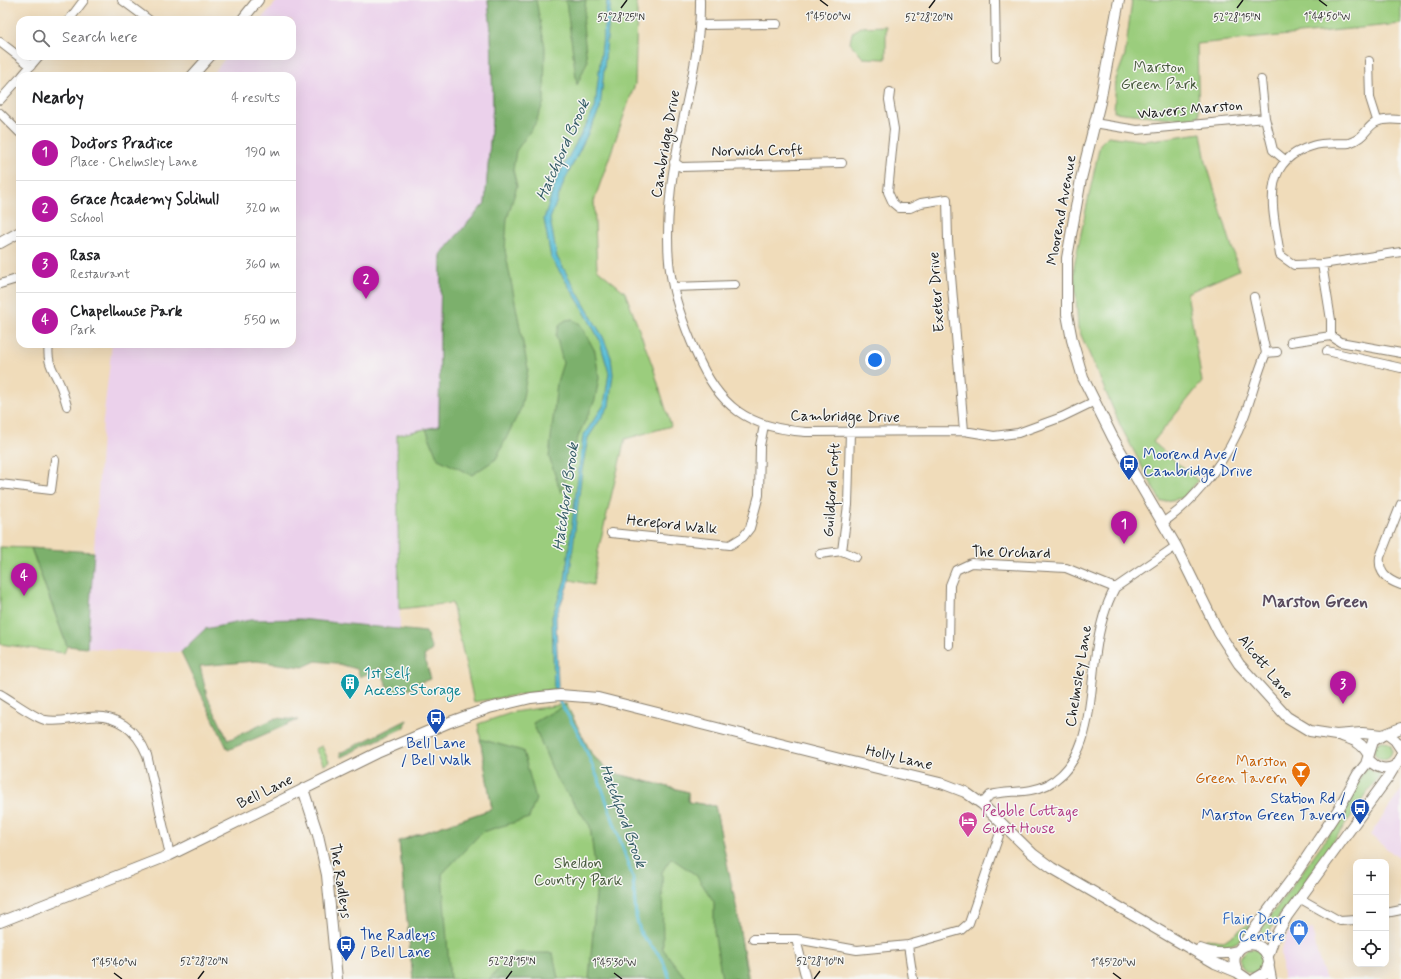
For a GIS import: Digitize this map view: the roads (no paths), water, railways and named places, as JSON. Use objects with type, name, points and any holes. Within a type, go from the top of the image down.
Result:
[{"type":"street","points":[[72,16],[84,0]]},
{"type":"street","points":[[122,0],[144,16]]},
{"type":"street","points":[[245,16],[258,0]]},
{"type":"street","name":"Cambridge Drive","points":[[700,0],[701,25],[694,73],[674,162],[668,219],[670,274],[683,324],[711,385],[728,405],[745,417],[764,425],[785,431],[964,431],[994,436],[1018,433],[1062,417],[1093,402]]},
{"type":"street","points":[[995,0],[996,57]]},
{"type":"street","name":"Moorend Avenue","points":[[1119,0],[1072,224],[1067,258],[1067,314],[1072,340],[1083,378],[1093,402],[1176,546]]},
{"type":"street","points":[[701,25],[777,24]]},
{"type":"street","points":[[0,42],[16,54]]},
{"type":"street","points":[[23,60],[31,66]]},
{"type":"street","points":[[26,72],[36,60]]},
{"type":"street","points":[[196,72],[206,60]]},
{"type":"street","points":[[1369,61],[1370,98],[1377,120]]},
{"type":"street","name":"Wavers Marston","points":[[1261,80],[1265,118],[1273,150],[1285,160]]},
{"type":"street","points":[[0,100],[16,82]]},
{"type":"street","name":"Exeter Drive","points":[[890,92],[889,100],[894,129],[888,192],[893,203],[899,208],[910,208],[921,203],[947,199],[948,240],[964,431]]},
{"type":"street","points":[[0,112],[16,129]]},
{"type":"street","name":"Wavers Marston","points":[[1094,123],[1137,130],[1265,118]]},
{"type":"street","points":[[1401,120],[1386,118],[1377,120],[1354,141],[1314,145],[1298,151],[1285,160],[1277,175],[1271,195],[1280,255],[1294,265],[1322,264],[1401,252]]},
{"type":"street","name":"Norwich Croft","points":[[674,162],[682,167],[842,163]]},
{"type":"street","points":[[0,243],[16,234]]},
{"type":"street","points":[[1322,264],[1331,320],[1331,336]]},
{"type":"street","points":[[0,284],[16,279]]},
{"type":"street","points":[[673,287],[734,285]]},
{"type":"street","points":[[1162,523],[1179,511],[1189,501],[1217,466],[1239,430],[1266,353],[1254,297]]},
{"type":"street","points":[[1291,342],[1331,336],[1340,342],[1401,353]]},
{"type":"street","points":[[49,348],[50,367],[61,387],[67,406]]},
{"type":"street","points":[[1327,351],[1401,368]]},
{"type":"street","points":[[1266,353],[1277,352]]},
{"type":"street","name":"Hereford Walk","points":[[611,533],[730,545],[743,537],[750,528],[759,495],[760,446],[764,425]]},
{"type":"street","name":"Guildford Croft","points":[[842,551],[848,505],[850,432]]},
{"type":"street","points":[[0,484],[51,490],[55,460]]},
{"type":"street","points":[[1401,504],[1379,563],[1384,576],[1389,581],[1401,585]]},
{"type":"street","points":[[1115,588],[1176,546]]},
{"type":"street","name":"Alcott Lane","points":[[1176,546],[1219,633],[1239,664],[1287,717],[1310,731],[1336,735]]},
{"type":"street","name":"Guildford Croft","points":[[820,554],[842,551],[856,557]]},
{"type":"street","name":"The Orchard","points":[[949,645],[950,585],[956,570],[971,563],[1066,568],[1115,588]]},
{"type":"street","name":"Chelmsley Lane","points":[[982,804],[990,795],[1019,792],[1048,784],[1068,768],[1079,748],[1086,728],[1096,651],[1103,617],[1115,588]]},
{"type":"street","points":[[0,694],[44,720],[67,720],[90,716],[110,718],[123,723],[133,731],[142,743],[147,755],[170,856]]},
{"type":"street","name":"Holly Lane","points":[[546,697],[560,695],[598,698],[944,784],[965,792],[982,804],[1033,854],[1076,884],[1188,946],[1215,963],[1237,972],[1246,979]]},
{"type":"street","name":"Bell Lane","points":[[0,922],[170,856],[303,789],[423,732],[489,708],[546,697]]},
{"type":"street","points":[[1237,972],[1234,960],[1239,949],[1297,872],[1338,810],[1368,756],[1373,741],[1385,734],[1401,728]]},
{"type":"street","points":[[1336,735],[1362,733],[1385,734],[1395,740],[1401,749]]},
{"type":"street","points":[[1336,735],[1354,740],[1361,744],[1374,766],[1383,769],[1396,766]]},
{"type":"street","points":[[1255,979],[1265,973],[1273,941],[1299,898],[1396,766],[1401,756]]},
{"type":"street","name":"The Radleys","points":[[303,789],[318,835],[327,875],[337,979]]},
{"type":"street","points":[[753,939],[796,939],[857,950],[908,945],[961,930],[969,924],[1003,824]]},
{"type":"street","points":[[1299,898],[1340,921],[1353,920]]},
{"type":"street","points":[[1389,912],[1401,910]]},
{"type":"street","points":[[796,939],[806,979]]},
{"type":"street","name":"Holly Lane","points":[[1188,946],[1211,953],[1226,954],[1247,944],[1255,944],[1264,950],[1269,960]]},
{"type":"street","points":[[908,945],[913,979]]},
{"type":"street","points":[[1269,960],[1272,979]]},
{"type":"water","points":[[607,0],[611,0],[600,109],[564,182],[550,219],[557,257],[603,337],[611,357],[613,374],[609,406],[588,438],[582,470],[569,581],[556,617],[558,688],[554,689],[552,617],[565,580],[583,436],[604,405],[609,373],[599,339],[580,304],[551,258],[544,219],[556,180],[595,108]]},
{"type":"waterway","name":"Hatchford Brook","points":[[556,685],[557,697],[580,736],[602,788],[633,878],[636,917],[641,934],[662,958],[670,979]]},
{"type":"place","name":"Grace Academy Solihull","points":[[366,299]]},
{"type":"place","name":"Moorend Ave / Cambridge Drive","points":[[1129,481]]},
{"type":"place","name":"Doctors Practice","points":[[1124,544]]},
{"type":"place","name":"Chapelhouse Park","points":[[24,596]]},
{"type":"place","name":"1st Self Access Storage","points":[[350,700]]},
{"type":"place","name":"Rasa","points":[[1343,704]]},
{"type":"place","name":"Bell Lane / Bell Walk","points":[[436,735]]},
{"type":"place","name":"Marston Green Tavern","points":[[1301,788]]},
{"type":"place","name":"Station Rd / Marston Green Tavern","points":[[1360,825]]},
{"type":"place","name":"Pebble Cottage Guest House","points":[[968,838]]},
{"type":"place","name":"Flair Door Centre","points":[[1299,946]]},
{"type":"place","name":"The Radleys / Bell Lane","points":[[346,962]]},
{"type":"district","name":"Marston Green","points":[[1315,602]]},
{"type":"park label","name":"Marston Green Park","points":[[1159,76]]},
{"type":"park label","name":"Sheldon Country Park","points":[[578,872]]}]
